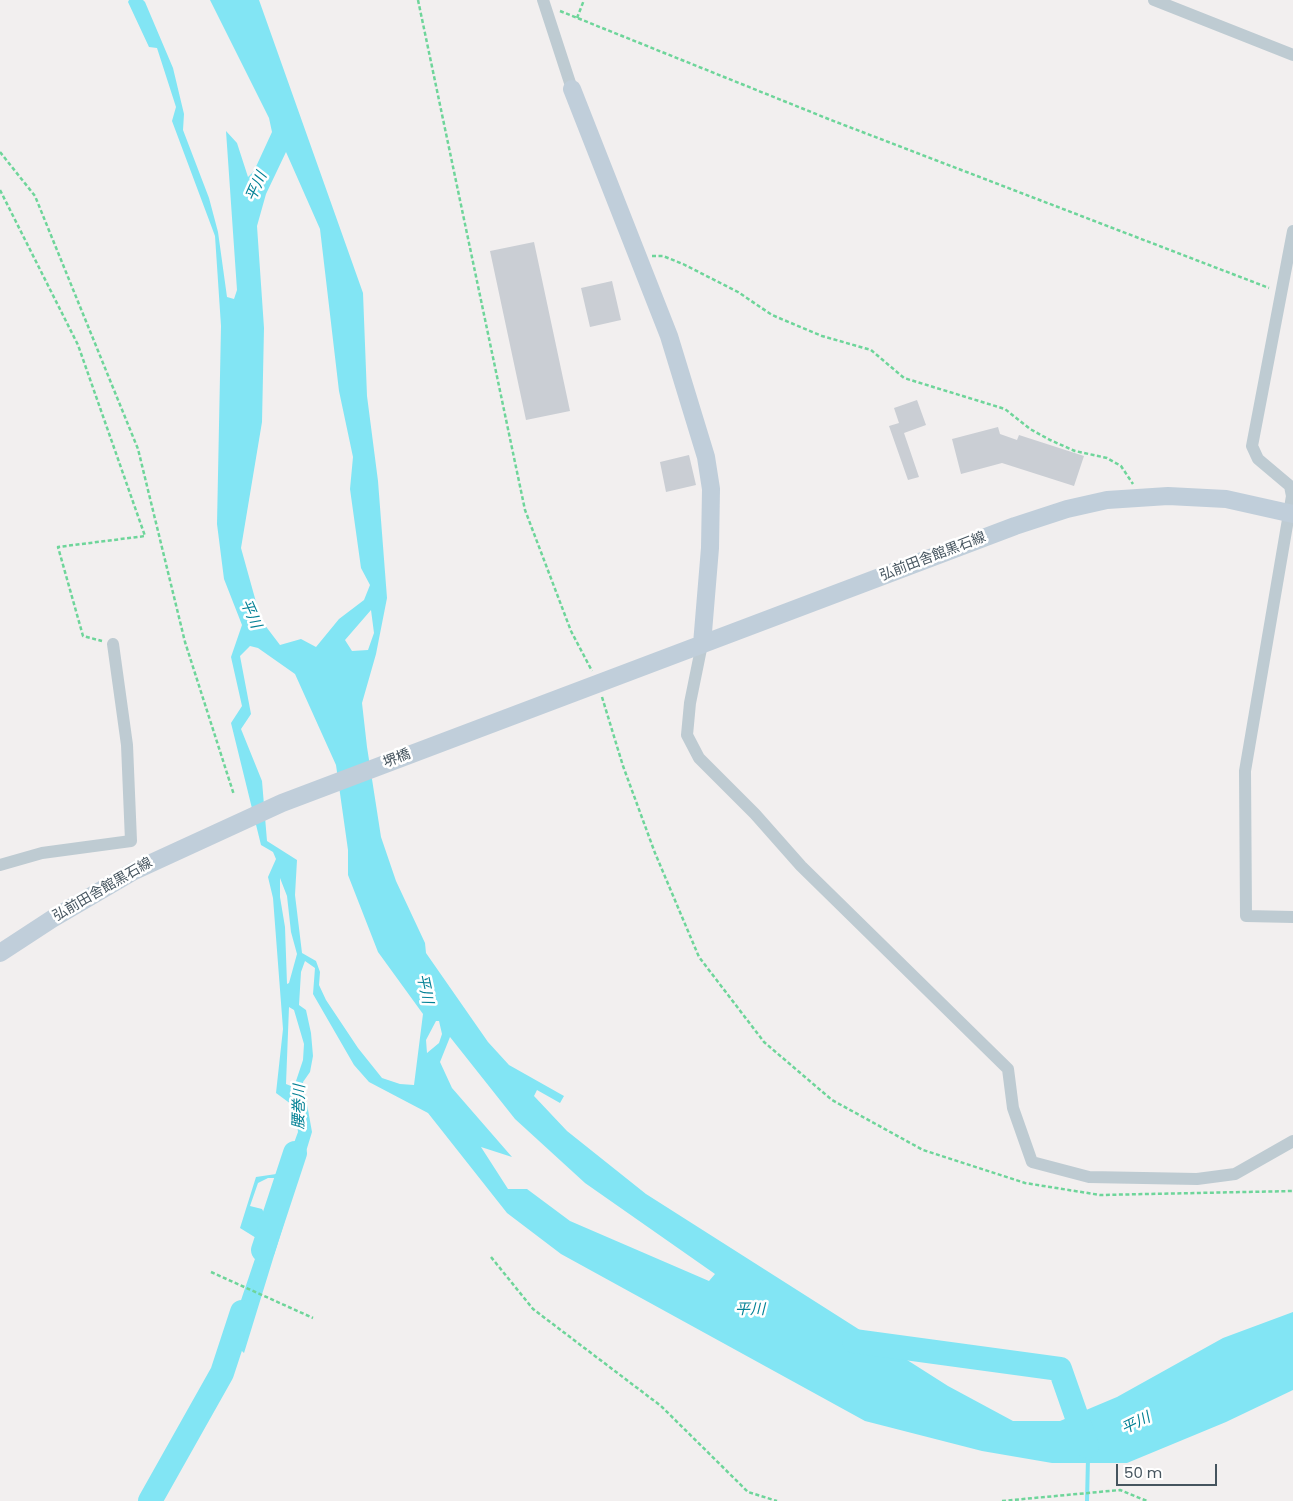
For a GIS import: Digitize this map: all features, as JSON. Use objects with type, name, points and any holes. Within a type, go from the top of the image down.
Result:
[{"type":"main road","points":[[572,89],[669,336],[706,457],[711,489],[711,509],[702,644]]},
{"type":"main road","name":"弘前田舎館黒石線","points":[[592,686],[1015,526],[1067,509],[1107,500],[1168,496],[1226,499],[1291,513]]},
{"type":"main road","name":"堺橋","points":[[209,835],[282,803],[592,686]]},
{"type":"main road","name":"弘前田舎館黒石線","points":[[0,953],[52,919],[134,872],[209,835]]},
{"type":"street","points":[[1154,0],[1293,55]]},
{"type":"street","points":[[544,3],[572,89]]},
{"type":"street","points":[[1293,230],[1252,446],[1258,459],[1290,486],[1292,496],[1291,513],[1245,771],[1246,916],[1293,917]]},
{"type":"street","points":[[0,866],[42,853],[131,841],[127,745],[113,644]]},
{"type":"street","points":[[702,644],[690,703],[687,735],[698,758],[755,814],[801,866],[1008,1069],[1013,1108],[1032,1162],[1089,1177],[1197,1179],[1235,1174],[1293,1141]]},
{"type":"path","points":[[418,0],[525,510],[655,853],[698,957],[764,1042],[832,1100],[923,1150],[1025,1183],[1100,1195],[1293,1191]]},
{"type":"path","points":[[577,18],[584,0]]},
{"type":"path","points":[[544,3],[577,18],[840,123],[1282,293]]},
{"type":"path","points":[[0,152],[36,196],[138,449],[195,677],[234,795]]},
{"type":"path","points":[[0,190],[78,345],[146,536],[58,547],[83,636],[113,644]]},
{"type":"path","points":[[637,256],[663,256],[683,264],[738,292],[772,315],[822,336],[871,350],[904,378],[1005,409],[1030,429],[1050,440],[1075,450],[1107,458],[1121,466],[1142,498]]},
{"type":"path","points":[[491,1257],[533,1309],[661,1406],[748,1492],[776,1501]]},
{"type":"path","points":[[211,1272],[313,1318]]},
{"type":"path","points":[[1002,1501],[1120,1490],[1147,1501]]},
{"type":"water","points":[[129,0],[143,0],[145,2],[173,68],[184,114],[183,130],[209,198],[218,232],[227,297],[234,299],[237,290],[226,131],[237,143],[248,177],[254,171],[272,132],[269,118],[210,0],[259,0],[363,293],[367,396],[378,481],[387,598],[376,654],[362,703],[381,837],[396,881],[425,943],[426,953],[488,1042],[509,1065],[564,1096],[560,1103],[537,1090],[534,1096],[567,1131],[646,1194],[948,1386],[1013,1421],[1060,1421],[1117,1397],[1223,1338],[1293,1312],[1293,1390],[1226,1422],[1127,1463],[1052,1463],[982,1451],[865,1421],[561,1254],[507,1213],[428,1113],[369,1082],[354,1065],[313,994],[315,968],[305,961],[301,972],[299,1005],[306,1010],[311,1033],[313,1056],[310,1072],[303,1082],[312,1132],[244,1353],[223,1333],[235,1318],[261,1241],[240,1228],[256,1177],[283,1173],[298,1132],[295,1107],[276,1093],[283,1029],[273,898],[268,877],[276,859],[273,852],[261,845],[231,723],[242,706],[231,657],[242,625],[224,579],[217,524],[221,326],[215,236],[172,121],[176,107],[157,48],[149,47],[128,2]],"holes":[[[286,152],[320,229],[339,391],[353,457],[350,489],[361,568],[370,585],[364,600],[339,619],[316,647],[301,639],[280,645],[261,620],[241,548],[262,422],[264,328],[257,226],[266,194]],[[371,610],[374,633],[368,650],[352,651],[345,640]],[[250,646],[258,648],[295,674],[336,765],[348,850],[348,875],[378,952],[423,1014],[414,1085],[400,1084],[382,1078],[358,1048],[326,1000],[319,985],[320,972],[316,961],[302,953],[295,895],[297,860],[267,841],[262,781],[241,729],[251,714],[240,656]],[[280,878],[287,896],[291,932],[297,954],[289,983],[287,984],[285,927],[280,897]],[[289,1007],[294,1010],[304,1044],[303,1060],[296,1081],[291,1086],[286,1084]],[[436,1021],[439,1021],[442,1034],[439,1043],[427,1053],[426,1040]],[[450,1037],[515,1119],[585,1183],[715,1274],[709,1281],[570,1221],[527,1189],[508,1189],[481,1147],[512,1157],[452,1088],[440,1062]],[[268,1178],[282,1178],[287,1188],[279,1216],[268,1220],[262,1209],[250,1206],[258,1183]]]},
{"type":"building","points":[[534,242],[570,411],[526,420],[490,251]]},
{"type":"building","points":[[612,281],[621,320],[590,327],[581,288]]},
{"type":"building","points":[[917,400],[926,425],[904,433],[919,477],[908,480],[889,426],[899,423],[894,408]]},
{"type":"building","points":[[998,427],[1000,434],[1017,440],[1019,435],[1084,456],[1074,486],[1002,463],[961,474],[952,439]]},
{"type":"building","points":[[689,455],[696,485],[666,492],[660,462]]},
{"type":"waterway","name":"腰巻川","points":[[263,1250],[295,1153]]},
{"type":"waterway","name":"腰巻川","points":[[150,1501],[222,1373],[242,1312]]},
{"type":"waterway","name":"平川","points":[[854,1341],[1060,1369],[1087,1446]]},
{"type":"waterway","points":[[1087,1501],[1088,1458]]}]
